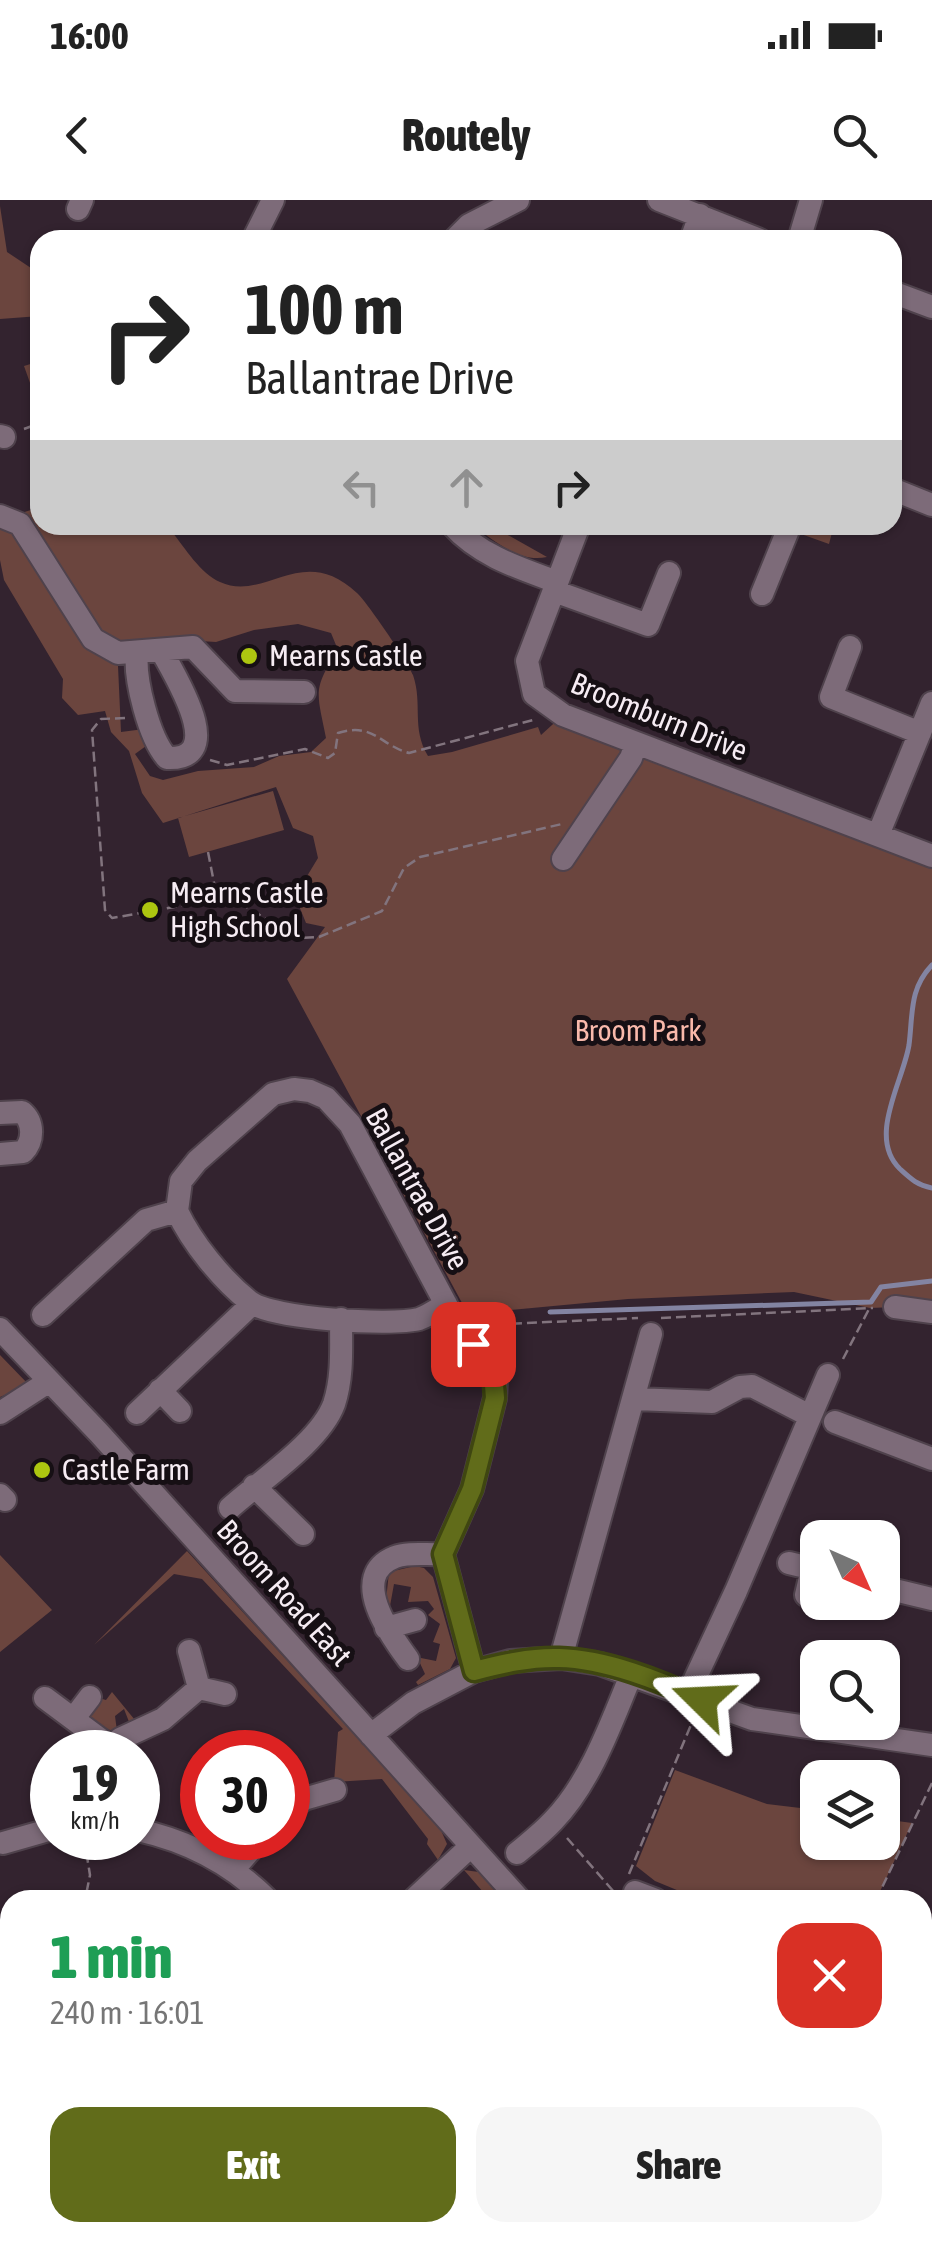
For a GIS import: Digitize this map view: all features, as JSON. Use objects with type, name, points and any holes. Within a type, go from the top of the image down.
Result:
[{"type":"street","points":[[258,230],[273,200]]},
{"type":"street","points":[[465,230],[518,200]]},
{"type":"street","points":[[659,200],[735,230]]},
{"type":"street","points":[[803,230],[811,200]]},
{"type":"street","points":[[695,230],[700,216]]},
{"type":"street","points":[[902,296],[932,306]]},
{"type":"street","points":[[902,494],[932,505]]},
{"type":"street","points":[[0,516],[20,524],[94,639],[118,652],[193,647],[235,691],[304,692]]},
{"type":"street","points":[[461,535],[501,561],[648,625],[668,573]]},
{"type":"street","name":"Broomburn Drive","points":[[575,535],[528,662],[534,694],[563,716],[932,856]]},
{"type":"street","points":[[762,594],[786,535]]},
{"type":"street","points":[[850,647],[831,696],[920,733]]},
{"type":"street","points":[[137,652],[134,672],[160,751],[167,758],[188,754],[196,745],[197,728],[161,650]]},
{"type":"street","points":[[878,835],[932,703]]},
{"type":"street","points":[[563,858],[631,758],[636,743]]},
{"type":"street","name":"Ballantrae Drive","points":[[176,1212],[181,1181],[273,1094],[294,1089],[310,1091],[326,1098],[350,1124],[458,1326],[488,1361],[496,1382],[472,1489],[443,1554]]},
{"type":"street","points":[[0,1113],[22,1112],[32,1130],[29,1146],[23,1152],[0,1154]]},
{"type":"street","points":[[43,1315],[146,1220],[176,1212],[186,1230],[252,1304],[304,1316],[386,1324],[422,1318],[446,1304]]},
{"type":"street","points":[[137,1412],[252,1304]]},
{"type":"street","points":[[894,1306],[932,1312]]},
{"type":"street","points":[[230,1508],[309,1441],[324,1422],[334,1403],[342,1359],[341,1319]]},
{"type":"street","name":"Broom Road East","points":[[0,1329],[99,1433],[511,1890]]},
{"type":"street","points":[[561,1658],[651,1334]]},
{"type":"street","points":[[695,1697],[828,1374]]},
{"type":"street","points":[[0,1413],[48,1382]]},
{"type":"street","points":[[635,1399],[712,1402],[740,1387],[752,1386],[808,1416]]},
{"type":"street","points":[[160,1390],[180,1411]]},
{"type":"street","points":[[835,1422],[932,1458]]},
{"type":"street","points":[[254,1486],[303,1534]]},
{"type":"street","points":[[408,1659],[386,1628],[374,1602],[374,1584],[380,1571],[396,1556],[443,1554],[474,1671]]},
{"type":"street","points":[[900,1591],[932,1599]]},
{"type":"street","points":[[386,1628],[415,1620]]},
{"type":"street","points":[[189,1651],[200,1688]]},
{"type":"street","points":[[371,1735],[412,1702],[474,1671],[510,1662],[561,1658],[600,1664],[752,1718],[932,1745]]},
{"type":"street","points":[[517,1853],[552,1822],[573,1796],[602,1742],[631,1674]]},
{"type":"street","points":[[200,1688],[226,1694]]},
{"type":"street","points":[[139,1730],[163,1719],[200,1688]]},
{"type":"street","points":[[74,1718],[90,1697]]},
{"type":"street","points":[[45,1698],[88,1730]]},
{"type":"street","points":[[310,1800],[334,1790]]},
{"type":"street","points":[[1,1841],[30,1835]]},
{"type":"street","points":[[160,1835],[174,1838],[232,1870],[256,1890]]},
{"type":"street","points":[[424,1890],[471,1846]]},
{"type":"street","points":[[232,1870],[241,1860]]},
{"type":"path","points":[[188,754],[227,765],[305,748],[328,758],[335,753],[338,733],[354,728],[383,737],[408,753],[535,719],[550,706]]},
{"type":"path","points":[[146,714],[101,719],[92,730],[104,910],[112,918],[231,898],[296,938],[319,938],[382,911],[404,868],[420,856],[568,822]]},
{"type":"path","points":[[208,852],[217,898]]},
{"type":"path","points":[[458,1326],[894,1306]]},
{"type":"path","points":[[828,1374],[842,1361],[870,1308]]},
{"type":"path","points":[[634,1890],[695,1697]]},
{"type":"path","points":[[881,1890],[932,1783]]},
{"type":"path","points":[[552,1822],[633,1890]]},
{"type":"path","points":[[87,1890],[88,1860]]},
{"type":"green space","points":[[0,206],[7,252],[30,267],[30,317],[0,319]]},
{"type":"green space","name":"Broom Park","points":[[30,510],[30,535],[174,535],[213,578],[237,586],[301,572],[319,572],[337,578],[357,593],[410,668],[416,686],[420,736],[428,756],[538,727],[541,735],[563,715],[932,856],[932,1312],[870,1308],[794,1292],[628,1299],[468,1314],[287,979],[325,927],[306,923],[295,896],[318,858],[313,836],[293,828],[276,787],[163,823],[142,793],[129,751],[111,732],[105,711],[78,715],[62,698],[63,679],[4,580],[0,520]],"holes":[[[298,624],[331,633],[338,650],[320,683],[326,738],[311,752],[279,756],[254,767],[198,771],[163,780],[150,776],[135,754],[150,738],[144,729],[121,732],[115,664],[123,647],[184,640],[216,642],[254,630]]]},
{"type":"green space","points":[[486,535],[508,535],[547,557],[530,558]]},
{"type":"green space","points":[[804,535],[831,535],[829,544]]},
{"type":"green space","points":[[273,791],[284,830],[189,857],[178,818]]},
{"type":"green space","points":[[0,1355],[29,1385],[0,1397]]},
{"type":"green space","points":[[187,1551],[440,1828],[447,1844],[438,1860],[427,1844],[428,1839],[382,1779],[334,1782],[338,1732],[343,1729],[202,1579],[174,1574],[94,1645]]},
{"type":"green space","points":[[0,1555],[52,1610],[0,1652]]},
{"type":"green space","points":[[415,1566],[433,1577],[456,1658],[450,1669],[418,1685],[416,1682],[425,1674],[421,1658],[436,1661],[440,1644],[433,1642],[440,1624],[428,1615],[434,1609],[428,1601],[408,1602],[411,1587],[394,1584],[390,1606],[386,1600],[389,1572]]},
{"type":"green space","points":[[112,1692],[139,1725],[131,1727],[124,1709],[115,1716],[117,1730],[101,1727],[89,1715],[95,1697],[106,1700]]},
{"type":"green space","points":[[675,1770],[767,1804],[800,1808],[800,1860],[895,1860],[881,1890],[677,1890],[655,1881],[636,1866]]},
{"type":"green space","points":[[900,1821],[912,1823],[900,1849]]},
{"type":"green space","points":[[464,1870],[479,1872],[496,1890],[481,1890]]},
{"type":"waterway","points":[[932,965],[916,993],[906,1060],[887,1125],[891,1156],[900,1169],[914,1181],[932,1188]]},
{"type":"waterway","points":[[550,1312],[871,1302],[881,1287],[932,1281]]},
{"type":"place","name":"Mearns Castle","points":[[249,656]]},
{"type":"place","name":"Mearns Castle High School","points":[[150,910]]},
{"type":"place","name":"Castle Farm","points":[[42,1470]]},
{"type":"route","points":[[473,1344],[493,1372],[495,1398],[472,1489],[443,1554],[474,1671],[510,1662],[561,1658],[600,1664],[702,1700]]}]
